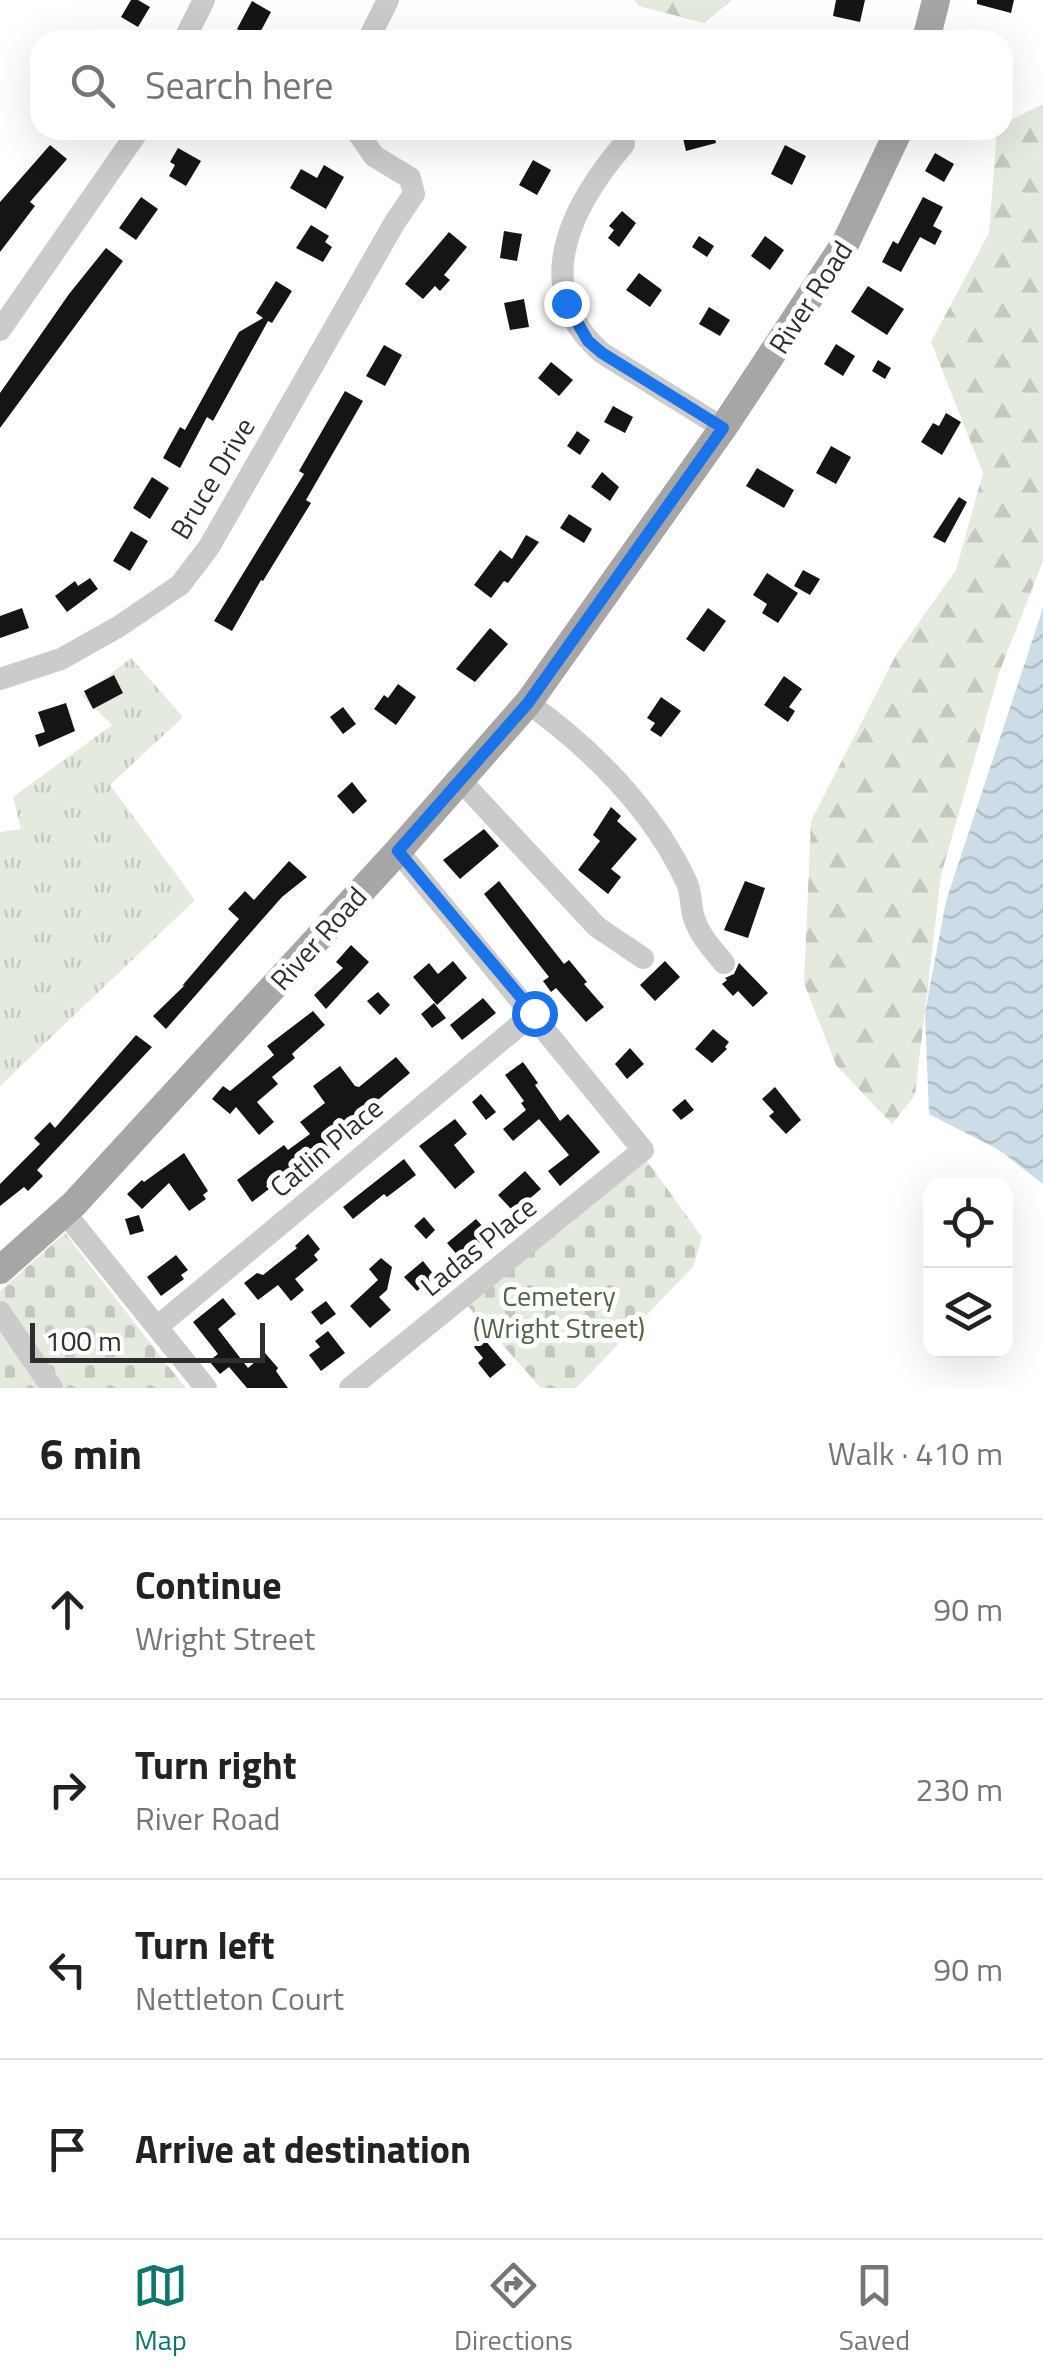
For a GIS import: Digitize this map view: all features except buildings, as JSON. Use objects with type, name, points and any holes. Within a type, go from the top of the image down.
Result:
[{"type":"main road","points":[[928,30],[936,0]]},
{"type":"main road","name":"River Road","points":[[0,1270],[65,1213],[398,851],[528,703],[723,428],[846,242],[894,140]]},
{"type":"street","points":[[189,30],[204,0]]},
{"type":"street","points":[[373,30],[388,0]]},
{"type":"street","points":[[0,330],[132,140]]},
{"type":"street","name":"Bruce Drive","points":[[0,679],[60,659],[118,627],[180,585],[209,547],[394,222],[414,194],[414,184],[405,174],[374,156],[363,140]]},
{"type":"street","points":[[624,144],[596,176],[571,227],[560,275],[566,303],[588,341],[602,353],[723,428]]},
{"type":"street","points":[[528,703],[560,726],[651,822],[688,884],[698,929],[724,963]]},
{"type":"street","points":[[461,781],[598,928],[642,958]]},
{"type":"street","points":[[398,851],[534,1013]]},
{"type":"street","name":"Ladas Place","points":[[350,1388],[643,1150],[534,1013]]},
{"type":"street","name":"Catlin Place","points":[[156,1327],[534,1013]]},
{"type":"street","points":[[65,1213],[206,1388]]},
{"type":"street","points":[[0,1312],[50,1387]]},
{"type":"green space","points":[[634,0],[732,0],[704,23],[639,6]]},
{"type":"green space","points":[[1043,104],[1043,561],[999,673],[941,875],[915,1095],[892,1124],[836,1065],[804,983],[811,821],[897,653],[956,570],[983,473],[931,342],[989,233],[996,140],[1013,140],[1013,119]]},
{"type":"green space","points":[[131,658],[183,717],[110,785],[195,900],[0,1086],[0,832],[21,829],[13,797],[112,725],[82,696]]},
{"type":"green space","name":"Cemetery (Wright Street)","points":[[647,1161],[702,1237],[693,1267],[576,1388],[541,1388],[466,1304]]},
{"type":"green space","points":[[65,1233],[186,1388],[0,1388],[0,1291]]},
{"type":"water","points":[[1043,608],[1043,1184],[999,1150],[929,1114],[925,1013],[946,901]]},
{"type":"route","points":[[534,1013],[398,851],[528,703],[723,428],[602,353],[588,341],[566,303]]}]
